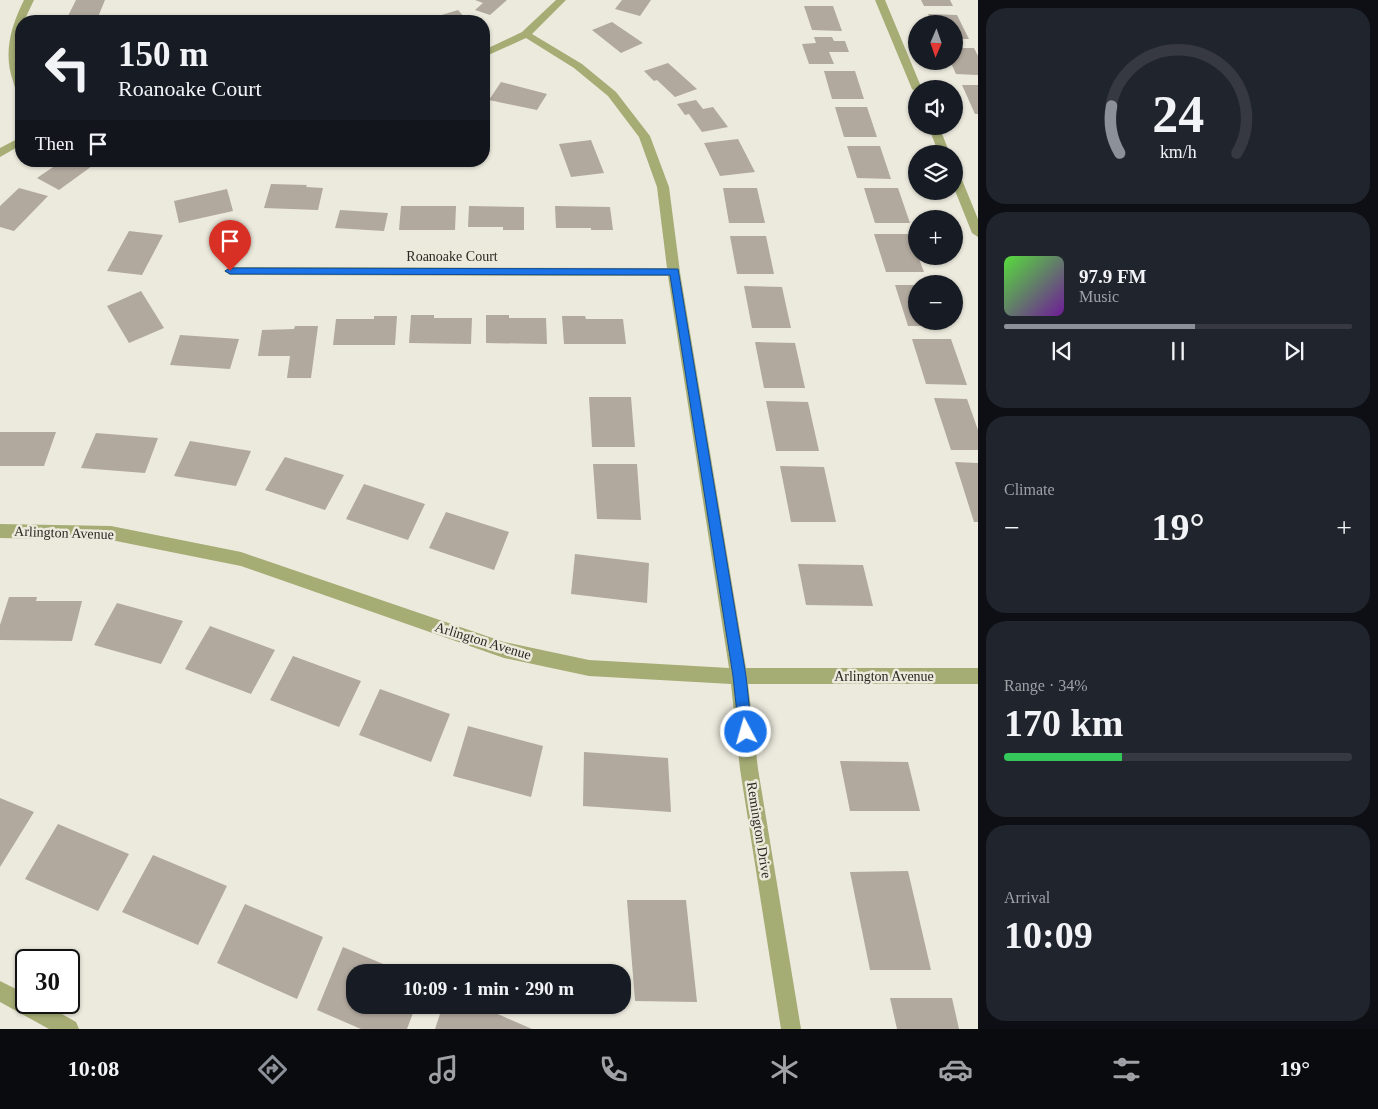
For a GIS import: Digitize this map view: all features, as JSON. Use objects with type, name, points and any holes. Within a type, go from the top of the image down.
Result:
[{"type":"street","points":[[21,15],[29,0]]},
{"type":"street","points":[[490,51],[526,34],[561,0]]},
{"type":"street","points":[[880,0],[913,80]]},
{"type":"street","name":"Remington Drive","points":[[526,34],[578,66],[612,94],[644,136],[663,187],[674,272],[739,676],[749,769],[791,1029]]},
{"type":"street","points":[[15,37],[12,59],[15,69]]},
{"type":"street","points":[[0,153],[15,144]]},
{"type":"street","points":[[963,197],[978,233]]},
{"type":"street","name":"Roanoake Court","points":[[230,271],[674,272]]},
{"type":"street","name":"Arlington Avenue","points":[[0,531],[111,533],[242,559],[504,650],[589,668],[739,676],[978,676]]},
{"type":"street","points":[[0,991],[69,1029]]},
{"type":"building","points":[[76,0],[105,0],[99,15],[68,15]]},
{"type":"building","points":[[475,0],[507,0],[490,15],[475,10],[483,3]]},
{"type":"building","points":[[622,0],[651,0],[640,16],[615,9]]},
{"type":"building","points":[[921,0],[950,0],[953,6],[924,6]]},
{"type":"building","points":[[804,6],[833,6],[842,31],[812,30]]},
{"type":"building","points":[[458,10],[463,15],[442,15]]},
{"type":"building","points":[[612,22],[643,43],[621,53],[592,30]]},
{"type":"building","points":[[963,27],[969,39],[963,39]]},
{"type":"building","points":[[814,37],[832,37],[834,41],[845,41],[849,52],[829,52],[834,64],[809,64],[802,44],[816,43]]},
{"type":"building","points":[[963,48],[974,48],[978,56],[978,75],[956,74],[954,70],[963,70]]},
{"type":"building","points":[[668,63],[697,89],[675,97],[644,71]]},
{"type":"building","points":[[824,71],[855,71],[864,99],[832,99]]},
{"type":"building","points":[[501,82],[547,94],[537,110],[490,100]]},
{"type":"building","points":[[963,85],[978,85],[978,114],[975,114]]},
{"type":"building","points":[[696,100],[703,109],[713,107],[728,127],[702,132],[689,114],[685,115],[677,104]]},
{"type":"building","points":[[835,107],[867,107],[877,137],[844,137]]},
{"type":"building","points":[[738,139],[755,172],[720,176],[704,143]]},
{"type":"building","points":[[591,140],[604,173],[571,177],[559,144]]},
{"type":"building","points":[[847,146],[880,146],[891,179],[857,178]]},
{"type":"building","points":[[53,167],[91,167],[59,190],[37,178]]},
{"type":"building","points":[[271,184],[307,185],[306,187],[323,188],[318,210],[264,208]]},
{"type":"building","points":[[19,188],[48,196],[14,231],[0,227],[0,206]]},
{"type":"building","points":[[723,188],[757,188],[765,223],[729,223]]},
{"type":"building","points":[[864,188],[898,188],[908,217],[908,223],[875,223]]},
{"type":"building","points":[[227,189],[233,211],[179,223],[174,201]]},
{"type":"building","points":[[401,206],[456,206],[455,230],[399,230]]},
{"type":"building","points":[[469,206],[524,207],[524,230],[503,230],[503,227],[468,227]]},
{"type":"building","points":[[555,206],[610,207],[613,230],[556,228]]},
{"type":"building","points":[[340,210],[388,213],[384,231],[335,228]]},
{"type":"building","points":[[129,231],[163,235],[142,275],[107,271]]},
{"type":"building","points":[[874,234],[908,234],[908,265],[921,265],[924,272],[886,272]]},
{"type":"building","points":[[730,236],[766,236],[774,274],[737,274]]},
{"type":"building","points":[[895,285],[908,285],[908,326]]},
{"type":"building","points":[[744,286],[782,287],[791,328],[752,328]]},
{"type":"building","points":[[141,291],[164,328],[129,343],[107,306]]},
{"type":"building","points":[[411,315],[434,315],[434,318],[472,318],[471,344],[409,343]]},
{"type":"building","points":[[486,315],[509,315],[509,318],[546,318],[547,344],[486,343]]},
{"type":"building","points":[[374,316],[397,316],[395,345],[333,345],[336,319],[374,319]]},
{"type":"building","points":[[562,316],[585,316],[586,319],[623,319],[626,344],[564,344]]},
{"type":"building","points":[[295,326],[318,326],[311,378],[287,378],[290,356],[258,356],[262,330],[294,329]]},
{"type":"building","points":[[180,335],[239,339],[230,369],[170,365]]},
{"type":"building","points":[[912,339],[951,339],[967,385],[926,384]]},
{"type":"building","points":[[755,342],[795,343],[805,388],[764,388]]},
{"type":"building","points":[[589,397],[631,397],[635,447],[592,447]]},
{"type":"building","points":[[934,398],[967,399],[978,430],[978,450],[951,450]]},
{"type":"building","points":[[766,401],[808,402],[819,451],[776,451]]},
{"type":"building","points":[[0,432],[56,432],[44,466],[0,466]]},
{"type":"building","points":[[96,433],[158,438],[145,473],[81,468]]},
{"type":"building","points":[[190,441],[251,451],[236,486],[174,476]]},
{"type":"building","points":[[285,457],[344,475],[325,510],[265,490]]},
{"type":"building","points":[[955,462],[978,463],[978,522],[974,522]]},
{"type":"building","points":[[593,464],[637,464],[641,520],[597,519]]},
{"type":"building","points":[[780,466],[824,467],[836,522],[791,522]]},
{"type":"building","points":[[364,484],[425,504],[408,540],[346,519]]},
{"type":"building","points":[[446,512],[509,532],[494,570],[429,548]]},
{"type":"building","points":[[575,554],[649,563],[647,603],[571,594]]},
{"type":"building","points":[[798,564],[863,565],[873,606],[806,605]]},
{"type":"building","points":[[9,597],[37,597],[36,601],[82,601],[72,641],[0,640],[0,625]]},
{"type":"building","points":[[117,603],[183,621],[161,664],[94,645]]},
{"type":"building","points":[[210,626],[275,650],[251,694],[185,669]]},
{"type":"building","points":[[293,656],[361,681],[339,727],[270,700]]},
{"type":"building","points":[[380,689],[450,714],[431,762],[359,735]]},
{"type":"building","points":[[468,726],[543,746],[531,797],[453,776]]},
{"type":"building","points":[[584,752],[668,758],[671,812],[583,806]]},
{"type":"building","points":[[840,761],[908,762],[920,811],[850,811]]},
{"type":"building","points":[[0,798],[34,812],[0,867]]},
{"type":"building","points":[[58,824],[129,854],[98,911],[25,879]]},
{"type":"building","points":[[153,855],[227,886],[198,945],[122,912]]},
{"type":"building","points":[[908,871],[931,970],[870,970],[850,872]]},
{"type":"building","points":[[627,900],[686,900],[697,1002],[635,1001]]},
{"type":"building","points":[[245,904],[323,937],[297,999],[217,963]]},
{"type":"building","points":[[343,947],[383,964],[346,964],[346,1014],[413,1014],[407,1029],[361,1029],[317,1010]]},
{"type":"building","points":[[890,998],[952,998],[959,1029],[897,1029]]},
{"type":"building","points":[[440,1014],[498,1014],[532,1029],[435,1029]]},
{"type":"route","points":[[230,271],[674,272],[739,676],[746,732]]}]
